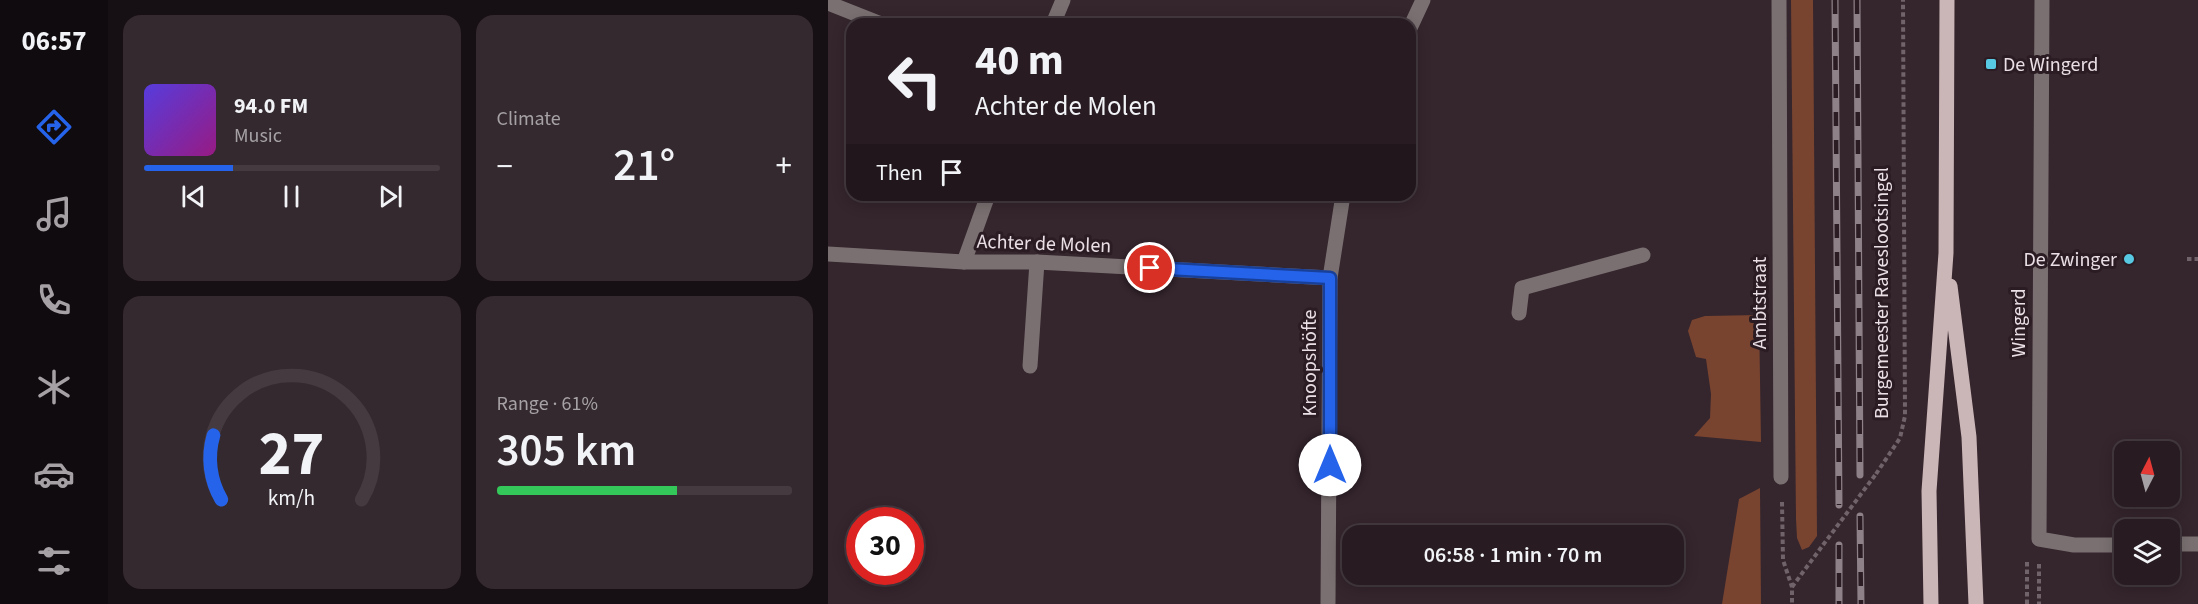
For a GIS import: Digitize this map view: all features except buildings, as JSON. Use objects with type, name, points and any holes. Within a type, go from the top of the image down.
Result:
[{"type":"main road","points":[[1932,604],[1929,491],[1946,253],[1947,0]]},
{"type":"main road","points":[[1946,253],[1969,437],[1976,604]]},
{"type":"street","points":[[1056,18],[1063,0]]},
{"type":"street","points":[[1415,18],[1423,0]]},
{"type":"street","name":"Ambtstraat","points":[[1779,0],[1781,477]]},
{"type":"street","name":"Wingerd","points":[[2039,539],[2042,0]]},
{"type":"street","points":[[828,3],[866,18]]},
{"type":"street","points":[[964,262],[986,201]]},
{"type":"street","name":"Knoopshöfte","points":[[1328,604],[1330,278],[1342,201]]},
{"type":"street","name":"Achter de Molen","points":[[828,254],[964,262],[1037,262],[1330,278]]},
{"type":"street","points":[[1519,313],[1522,288],[1643,255]]},
{"type":"street","points":[[1030,366],[1037,262]]},
{"type":"street","points":[[2039,539],[2074,545],[2114,544]]},
{"type":"street","points":[[2180,544],[2198,544]]},
{"type":"path","name":"Burgemeester Raveslootsingel","points":[[1792,587],[1900,438],[1905,416],[1903,0]]},
{"type":"path","points":[[2187,259],[2198,259]]},
{"type":"path","points":[[1781,477],[1783,560],[1792,587],[1792,604]]},
{"type":"path","points":[[2027,604],[2027,561],[2039,539]]},
{"type":"path","points":[[2039,539],[2039,604]]},
{"type":"shaded area","points":[[1791,0],[1813,0],[1817,536],[1809,547],[1802,550],[1797,538],[1796,519]]},
{"type":"shaded area","points":[[1759,315],[1761,442],[1694,436],[1710,418],[1711,394],[1706,359],[1696,357],[1688,331],[1692,320],[1705,316]]},
{"type":"shaded area","points":[[1760,488],[1761,604],[1722,604],[1739,499]]},
{"type":"railway","points":[[1835,0],[1839,505]]},
{"type":"railway","points":[[1857,0],[1860,475]]},
{"type":"railway","points":[[1860,516],[1861,604]]},
{"type":"railway","points":[[1839,545],[1839,604]]},
{"type":"place","name":"De Wingerd","points":[[1991,64]]},
{"type":"place","name":"De Zwinger","points":[[2129,259]]},
{"type":"route","points":[[1150,268],[1330,278],[1330,465]]}]
